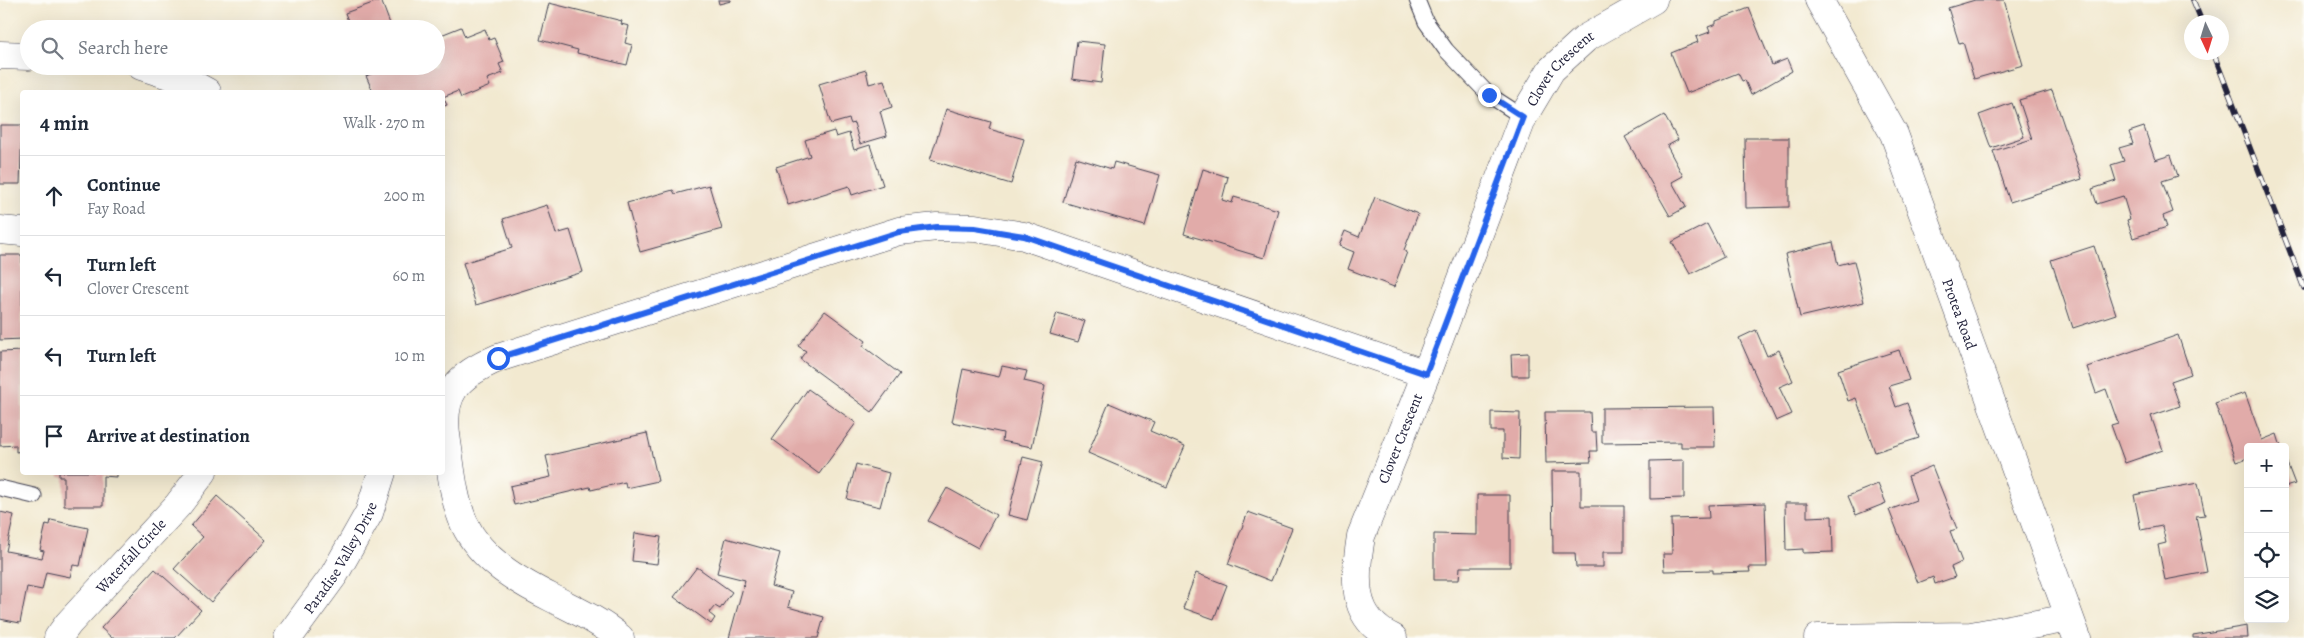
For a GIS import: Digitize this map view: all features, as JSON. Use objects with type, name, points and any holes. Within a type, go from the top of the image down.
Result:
[{"type":"street","name":"Clover Crescent","points":[[1393,638],[1382,633],[1363,613],[1356,589],[1357,561],[1361,536],[1426,374],[1523,117],[1551,70],[1586,38],[1653,0]]},
{"type":"street","name":"Protea Road","points":[[1819,0],[1894,134],[2073,628]]},
{"type":"street","points":[[0,55],[20,56]]},
{"type":"street","points":[[171,75],[187,80],[204,90]]},
{"type":"street","points":[[445,421],[448,400],[457,382],[473,369],[498,358],[899,232],[937,227],[966,228],[1024,236],[1426,374]]},
{"type":"street","points":[[0,230],[20,232]]},
{"type":"street","points":[[445,434],[454,484],[464,523],[485,553],[516,580],[605,626],[620,638]]},
{"type":"street","name":"Waterfall Circle","points":[[58,638],[68,624],[178,505],[201,475]]},
{"type":"street","name":"Paradise Valley Drive","points":[[288,638],[334,576],[368,514],[381,475]]},
{"type":"street","points":[[1818,638],[1971,636],[2073,628]]},
{"type":"lane","points":[[1417,0],[1426,22],[1446,50],[1489,95],[1523,117]]},
{"type":"lane","points":[[0,488],[34,496]]},
{"type":"building","points":[[381,0],[389,20],[348,20],[345,13]]},
{"type":"building","points":[[718,0],[731,0],[731,1],[719,4]]},
{"type":"building","points":[[1975,0],[2004,0],[2023,65],[1974,79],[1963,42],[1959,43],[1948,8]]},
{"type":"building","points":[[549,3],[622,21],[621,24],[629,26],[625,43],[632,45],[627,65],[577,53],[578,50],[540,40]]},
{"type":"building","points":[[1749,8],[1772,65],[1787,59],[1792,71],[1751,95],[1745,80],[1742,81],[1738,73],[1687,93],[1671,53],[1698,42],[1696,37],[1710,32],[1708,27],[1716,24],[1716,21]]},
{"type":"building","points":[[461,27],[465,37],[485,29],[489,40],[494,38],[504,62],[499,64],[503,73],[487,79],[490,86],[461,98],[458,91],[445,96],[445,90],[372,90],[366,76],[368,75],[445,75],[445,33]]},
{"type":"building","points":[[1077,41],[1105,44],[1101,83],[1072,79]]},
{"type":"building","points":[[866,70],[869,84],[884,80],[892,107],[880,111],[887,136],[860,144],[854,123],[851,124],[849,119],[831,124],[819,84]]},
{"type":"building","points":[[2052,90],[2082,179],[2010,202],[1993,151],[2032,139],[2019,100]]},
{"type":"building","points":[[2012,103],[2024,137],[1991,148],[1979,115]]},
{"type":"building","points":[[946,109],[991,122],[989,129],[1024,139],[1011,184],[930,160]]},
{"type":"building","points":[[1664,115],[1678,140],[1667,146],[1683,176],[1672,182],[1686,207],[1670,216],[1625,137]]},
{"type":"building","points":[[0,125],[20,125],[20,184],[0,184]]},
{"type":"building","points":[[2144,127],[2155,160],[2171,155],[2178,176],[2162,181],[2173,212],[2163,216],[2167,227],[2133,238],[2127,220],[2130,219],[2123,196],[2097,204],[2092,189],[2116,181],[2111,165],[2124,161],[2119,148],[2133,144],[2129,132]]},
{"type":"building","points":[[834,131],[836,137],[849,133],[854,150],[870,145],[883,185],[852,195],[849,186],[788,205],[776,167],[810,156],[805,140]]},
{"type":"building","points":[[1745,138],[1789,138],[1789,207],[1746,208]]},
{"type":"building","points":[[1076,158],[1112,169],[1114,162],[1160,175],[1145,226],[1063,202]]},
{"type":"building","points":[[1203,169],[1228,177],[1222,200],[1232,203],[1234,197],[1278,210],[1264,258],[1184,234]]},
{"type":"building","points":[[709,185],[722,229],[640,252],[627,203],[673,190],[675,194]]},
{"type":"building","points":[[1375,197],[1418,214],[1404,250],[1407,252],[1394,287],[1348,269],[1354,252],[1339,246],[1345,231],[1359,237]]},
{"type":"building","points":[[547,205],[556,234],[570,230],[583,272],[476,305],[463,263],[512,248],[503,219]]},
{"type":"building","points":[[1707,224],[1724,257],[1690,274],[1672,242]]},
{"type":"building","points":[[1833,242],[1838,265],[1854,261],[1864,302],[1800,317],[1785,254]]},
{"type":"building","points":[[2094,246],[2116,314],[2073,328],[2051,260]]},
{"type":"building","points":[[0,255],[20,255],[20,339],[0,340]]},
{"type":"building","points":[[825,311],[866,341],[863,346],[900,374],[872,412],[800,359],[806,351],[798,346]]},
{"type":"building","points":[[1057,313],[1085,321],[1078,342],[1050,334]]},
{"type":"building","points":[[1756,330],[1767,356],[1779,350],[1793,381],[1779,387],[1792,414],[1776,421],[1739,338]]},
{"type":"building","points":[[2178,335],[2191,374],[2171,381],[2180,406],[2151,416],[2163,450],[2125,463],[2111,425],[2118,423],[2106,389],[2096,393],[2087,367]]},
{"type":"building","points":[[1899,350],[1909,380],[1889,386],[1896,407],[1907,403],[1919,438],[1875,452],[1856,398],[1848,401],[1838,370]]},
{"type":"building","points":[[20,351],[20,451],[16,452],[16,445],[0,446],[0,352]]},
{"type":"building","points":[[1528,353],[1528,376],[1512,376],[1511,354]]},
{"type":"building","points":[[1002,366],[1027,371],[1024,381],[1045,386],[1032,447],[1002,441],[1003,433],[952,422],[963,369],[999,377]]},
{"type":"building","points":[[808,389],[856,423],[819,474],[772,439]]},
{"type":"building","points":[[2245,393],[2262,440],[2277,434],[2280,443],[2244,443],[2244,459],[2236,462],[2215,403]]},
{"type":"building","points":[[1109,403],[1154,422],[1150,431],[1185,446],[1167,487],[1088,453]]},
{"type":"building","points":[[1714,407],[1715,447],[1681,447],[1681,442],[1602,443],[1602,408]]},
{"type":"building","points":[[1491,412],[1520,413],[1519,459],[1503,458],[1503,431],[1491,431]]},
{"type":"building","points":[[1545,412],[1590,412],[1591,432],[1596,432],[1597,451],[1590,451],[1591,462],[1546,463]]},
{"type":"building","points":[[647,433],[658,481],[626,488],[625,482],[591,490],[590,487],[514,505],[510,486],[551,477],[546,456]]},
{"type":"building","points":[[1023,457],[1043,462],[1027,520],[1008,515]]},
{"type":"building","points":[[1684,460],[1684,498],[1650,499],[1650,461]]},
{"type":"building","points":[[856,464],[889,473],[880,507],[847,499]]},
{"type":"building","points":[[1932,466],[1957,529],[1950,531],[1962,562],[1951,567],[1955,577],[1935,584],[1933,577],[1918,583],[1889,510],[1916,500],[1908,476]]},
{"type":"building","points":[[2289,468],[2295,484],[2289,486]]},
{"type":"building","points":[[1552,471],[1581,471],[1581,506],[1624,506],[1624,552],[1603,552],[1603,567],[1576,567],[1575,553],[1553,553]]},
{"type":"building","points":[[59,475],[116,475],[116,477],[103,476],[103,506],[64,506],[64,477],[59,477]]},
{"type":"building","points":[[2198,483],[2205,515],[2196,516],[2207,572],[2165,580],[2158,545],[2166,543],[2162,526],[2141,530],[2134,495]]},
{"type":"building","points":[[1878,484],[1886,503],[1856,515],[1848,496]]},
{"type":"building","points":[[947,488],[996,515],[978,548],[928,521]]},
{"type":"building","points":[[1477,495],[1510,495],[1510,567],[1460,567],[1459,580],[1434,580],[1434,534],[1477,535]]},
{"type":"building","points":[[217,496],[266,540],[211,602],[174,569],[203,537],[191,526]]},
{"type":"building","points":[[1765,503],[1767,567],[1749,567],[1750,572],[1713,573],[1713,570],[1664,571],[1663,554],[1672,554],[1671,519],[1709,518],[1708,505]]},
{"type":"building","points":[[1785,503],[1807,503],[1807,517],[1832,516],[1833,552],[1803,553],[1803,549],[1786,550]]},
{"type":"building","points":[[0,512],[14,515],[6,551],[42,558],[44,551],[40,550],[46,524],[50,525],[51,520],[88,528],[80,566],[73,565],[70,577],[46,572],[42,590],[27,587],[20,623],[0,619]]},
{"type":"building","points":[[1248,512],[1292,528],[1271,581],[1228,564]]},
{"type":"building","points":[[635,533],[661,537],[657,564],[632,561]]},
{"type":"building","points":[[726,538],[780,553],[771,586],[792,592],[788,607],[824,617],[818,638],[729,638],[745,580],[717,573]]},
{"type":"building","points":[[697,567],[732,592],[720,609],[715,606],[709,613],[715,618],[711,624],[674,597]]},
{"type":"building","points":[[155,569],[201,610],[175,638],[112,638],[101,628]]},
{"type":"building","points":[[1196,573],[1227,585],[1214,619],[1183,608]]},
{"type":"building","points":[[2247,626],[2248,638],[2193,638],[2193,635]]},
{"type":"railway","points":[[2193,0],[2199,15]]},
{"type":"railway","points":[[2216,60],[2304,288]]},
{"type":"route","points":[[498,358],[899,232],[937,227],[975,228],[1024,236],[1426,374],[1523,117],[1489,95]]}]
